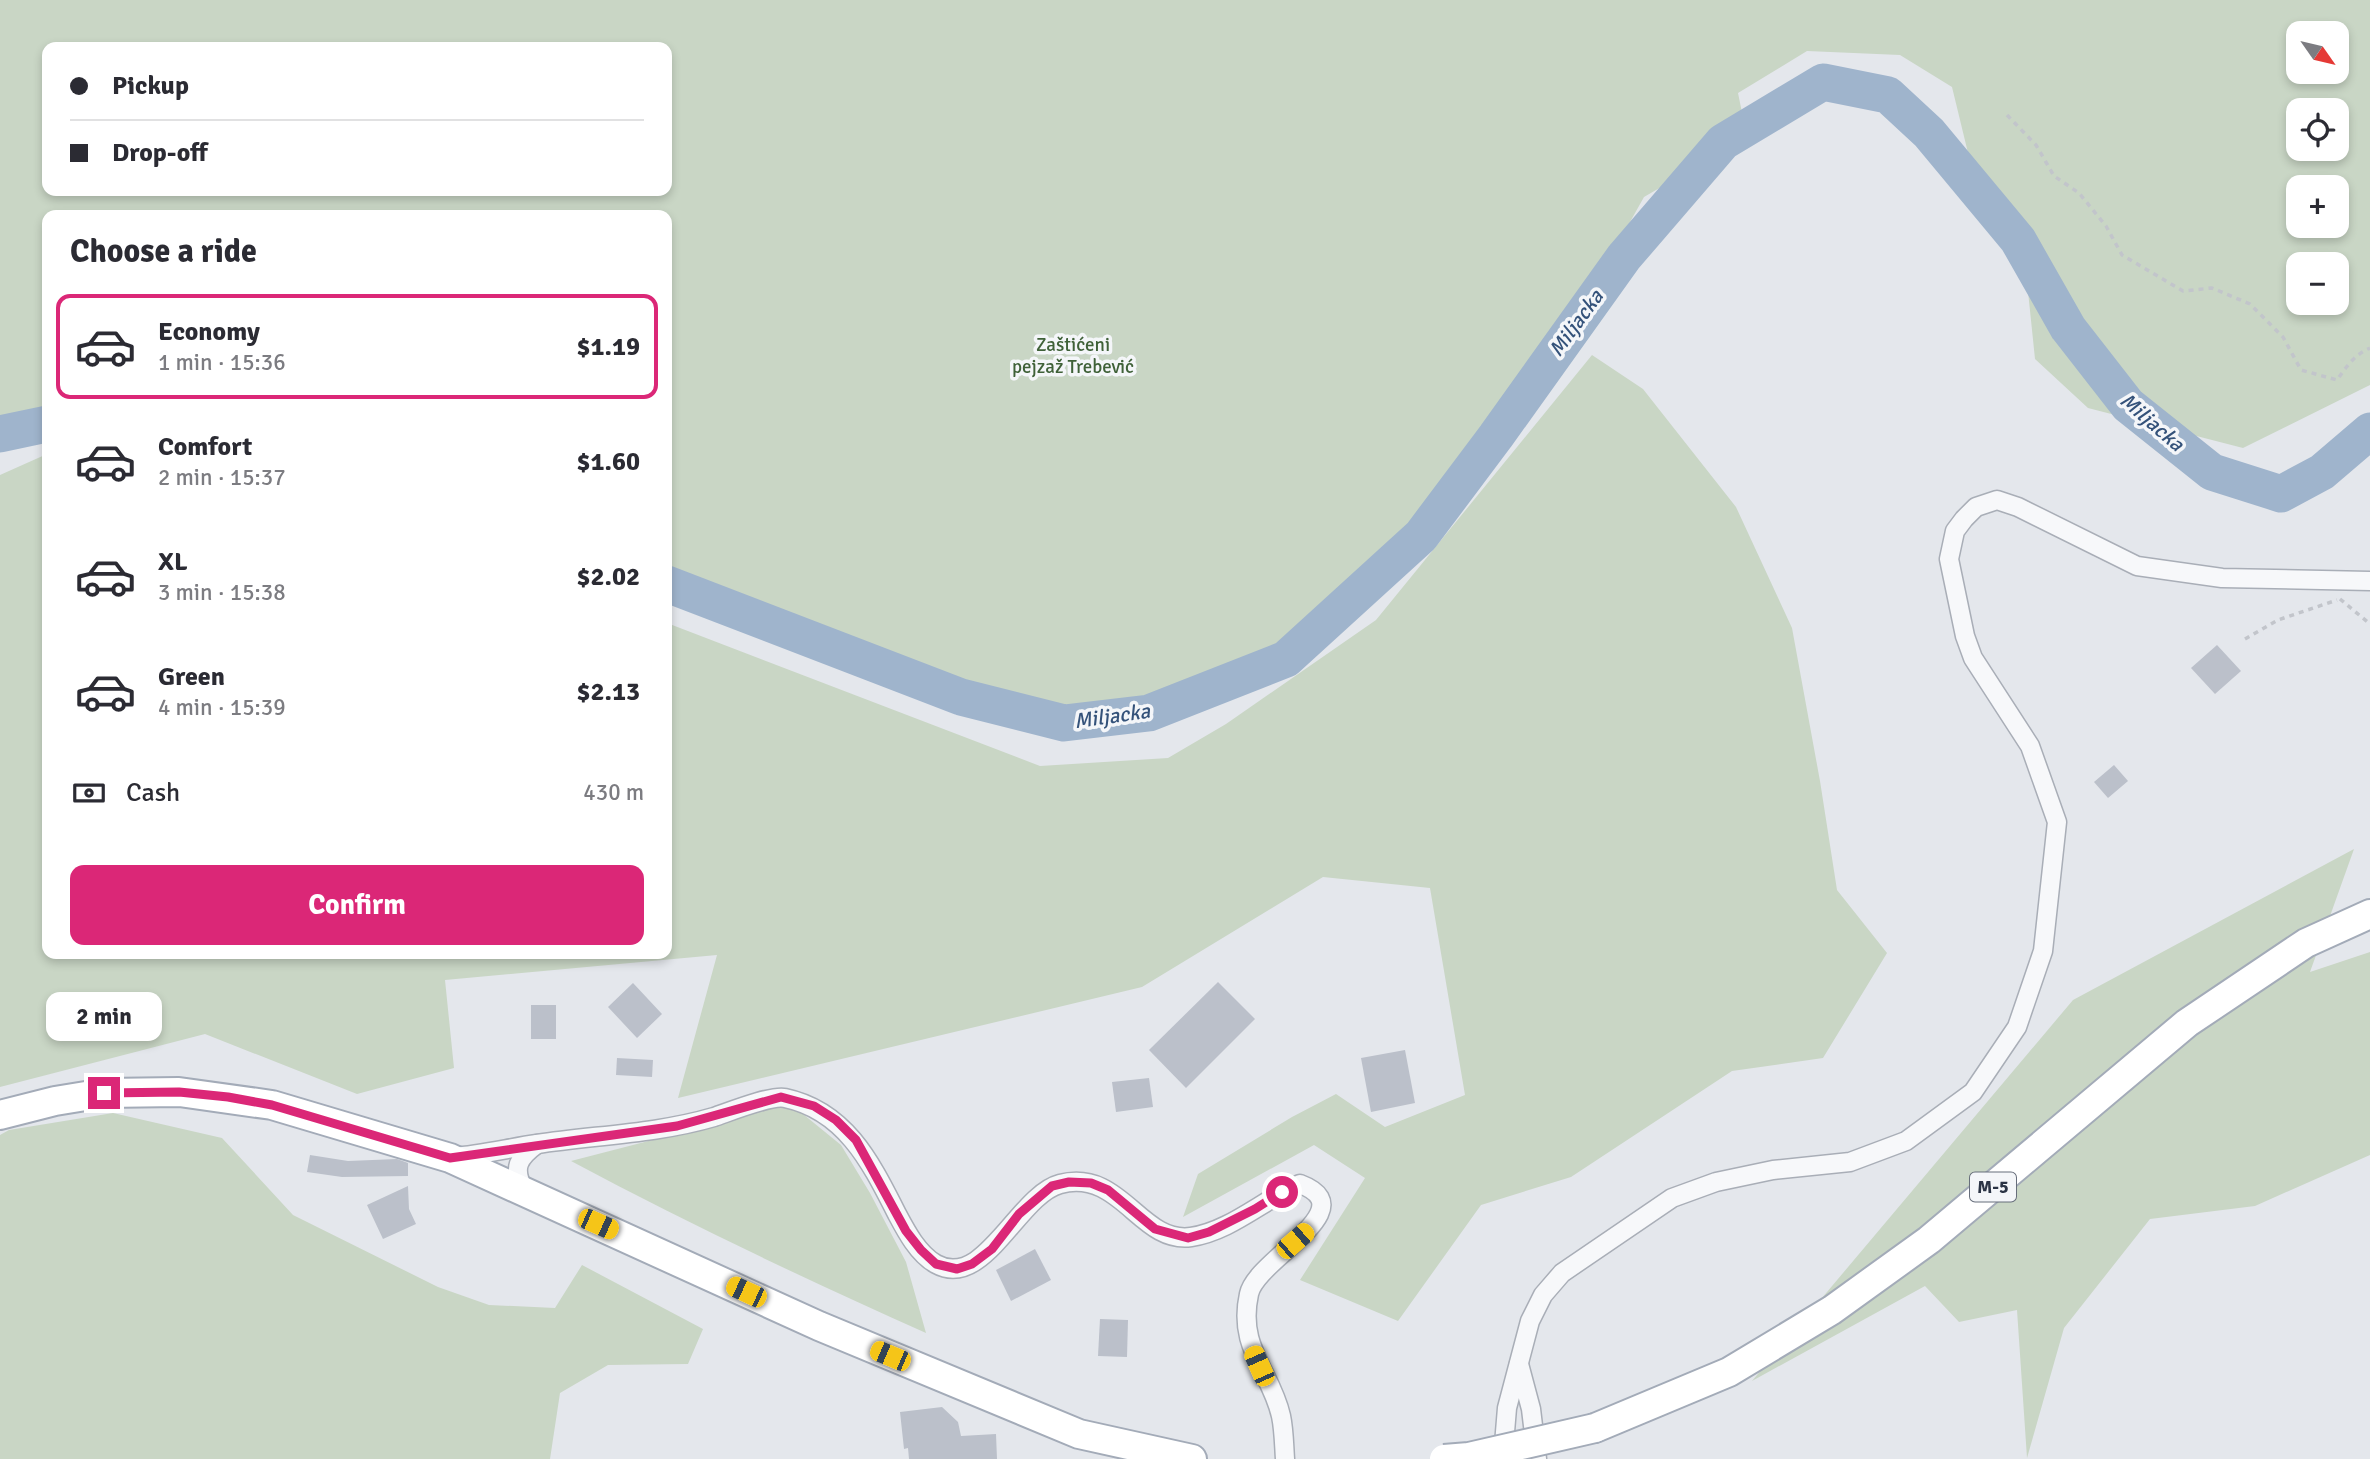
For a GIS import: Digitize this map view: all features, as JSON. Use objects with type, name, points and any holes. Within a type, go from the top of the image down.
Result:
[{"type":"main road","name":"M-5","points":[[1444,1459],[1469,1457],[1595,1428],[1729,1372],[1832,1310],[1930,1240],[2187,1023],[2306,943],[2370,914]]},
{"type":"main road","points":[[0,1115],[55,1101],[104,1093],[179,1092],[272,1105],[450,1158],[819,1326],[1079,1434],[1192,1459]]},
{"type":"street","points":[[1503,1459],[1507,1408],[1518,1361],[1543,1295],[1562,1273],[1672,1198],[1716,1182],[1773,1170],[1850,1162],[1906,1141],[1973,1093],[2017,1027],[2043,951],[2057,822],[2030,746],[1973,658],[1965,636],[1949,559],[1950,547],[1955,531],[1976,507],[2002,501],[2137,566],[2222,578],[2370,581]]},
{"type":"street","points":[[450,1158],[677,1126],[781,1097],[814,1106],[836,1120],[856,1140],[906,1231],[921,1250],[936,1264],[957,1269],[972,1264],[992,1249],[1019,1214],[1052,1186],[1069,1182],[1091,1183],[1108,1190],[1155,1229],[1188,1238],[1209,1232],[1300,1184],[1314,1189],[1322,1200],[1321,1214],[1314,1225],[1264,1267],[1249,1292],[1248,1342],[1281,1414],[1286,1459]]},
{"type":"street","points":[[524,1190],[517,1178],[518,1167],[522,1155],[537,1144]]},
{"type":"street","points":[[1518,1361],[1531,1409],[1537,1459]]},
{"type":"path","points":[[2007,115],[2036,145],[2054,176],[2079,193],[2100,218],[2122,255],[2183,291],[2212,288],[2250,304],[2283,337],[2301,370],[2337,380],[2362,351],[2370,348]]},
{"type":"path","points":[[2245,639],[2278,620],[2340,599],[2350,599]]},
{"type":"path","points":[[2340,599],[2370,624]]},
{"type":"green space","name":"Zaštićeni pejzaž Trebević","points":[[0,0],[2370,0],[2370,385],[2243,448],[2088,408],[2035,359],[2026,272],[1969,157],[1952,87],[1900,55],[1807,51],[1738,93],[1747,137],[1644,197],[1556,354],[1421,536],[1327,626],[1244,666],[1136,726],[1062,708],[956,708],[672,586],[672,210],[42,210],[42,421],[0,425]]},
{"type":"green space","points":[[1592,355],[1643,389],[1736,507],[1792,628],[1837,890],[1887,953],[1823,1058],[1732,1071],[1571,1177],[1481,1205],[1398,1321],[1300,1280],[1365,1178],[1314,1145],[1183,1217],[1198,1174],[1292,1117],[1336,1094],[1385,1127],[1465,1095],[1430,888],[1323,877],[1142,987],[678,1098],[717,955],[445,980],[454,1068],[357,1094],[205,1034],[0,1087],[0,475],[42,456],[42,959],[672,959],[672,625],[1040,766],[1168,758],[1226,724],[1376,620]]},
{"type":"green space","points":[[2354,849],[2310,972],[2370,952],[2370,1155],[2255,1206],[2150,1219],[2064,1328],[2027,1458],[2017,1310],[1959,1322],[1925,1286],[1752,1381],[2073,1000]]},
{"type":"green space","points":[[787,1101],[841,1145],[870,1193],[906,1262],[926,1333],[747,1250],[571,1161],[722,1122]]},
{"type":"green space","points":[[113,1113],[222,1138],[293,1215],[438,1287],[489,1305],[555,1308],[582,1265],[703,1329],[688,1364],[608,1365],[560,1393],[550,1459],[0,1459],[0,1135],[9,1130]]},
{"type":"building","points":[[2217,645],[2241,671],[2215,694],[2191,668]]},
{"type":"building","points":[[2114,765],[2128,781],[2108,798],[2094,782]]},
{"type":"building","points":[[1218,982],[1255,1019],[1186,1088],[1149,1050]]},
{"type":"building","points":[[633,983],[662,1014],[637,1038],[608,1007]]},
{"type":"building","points":[[531,1005],[556,1005],[556,1039],[531,1039]]},
{"type":"building","points":[[1405,1050],[1415,1103],[1371,1112],[1361,1058]]},
{"type":"building","points":[[617,1058],[653,1060],[652,1077],[616,1075]]},
{"type":"building","points":[[1149,1078],[1153,1107],[1116,1112],[1112,1082]]},
{"type":"building","points":[[310,1155],[348,1161],[397,1159],[408,1163],[408,1176],[342,1177],[307,1172]]},
{"type":"building","points":[[408,1186],[409,1209],[416,1224],[383,1239],[367,1205]]},
{"type":"building","points":[[1035,1249],[1051,1280],[1011,1301],[996,1270]]},
{"type":"building","points":[[1100,1319],[1128,1320],[1127,1357],[1098,1356]]},
{"type":"building","points":[[942,1407],[958,1422],[961,1436],[996,1434],[997,1459],[909,1459],[908,1448],[904,1449],[900,1412]]},
{"type":"waterway","name":"Miljacka","points":[[672,586],[961,697],[1064,723],[1149,713],[1286,659],[1421,536],[1624,257],[1723,142],[1823,82],[1888,95],[1929,133],[2018,240],[2068,328],[2128,405],[2212,472],[2281,494],[2322,472],[2370,431]]},
{"type":"waterway","name":"Miljacka","points":[[0,434],[42,425]]},
{"type":"route","points":[[104,1093],[179,1092],[272,1105],[450,1158],[677,1126],[781,1097],[814,1106],[836,1120],[856,1140],[906,1231],[921,1250],[936,1264],[957,1269],[972,1264],[992,1249],[1019,1214],[1052,1186],[1069,1182],[1091,1183],[1108,1190],[1155,1229],[1188,1238],[1209,1232],[1282,1192]]}]
